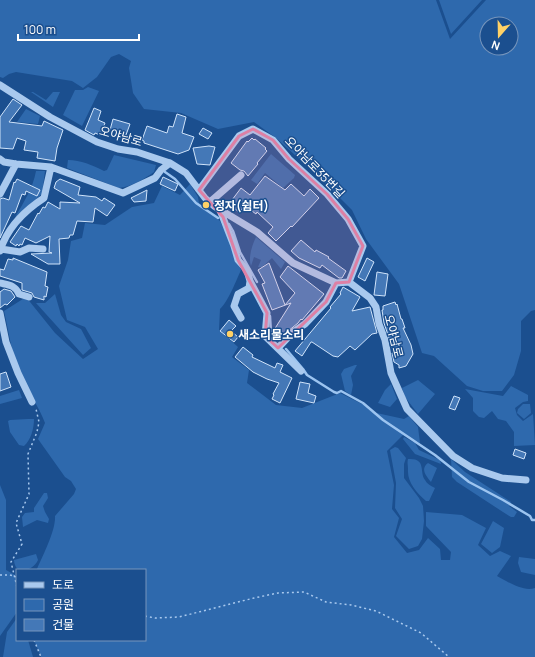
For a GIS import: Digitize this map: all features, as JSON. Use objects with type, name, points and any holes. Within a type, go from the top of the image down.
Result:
[{"type":"street","name":"오야남로","points":[[0,85],[50,117],[97,142],[118,149],[137,152],[170,163],[186,174],[210,202],[220,210],[257,232],[294,263],[336,284]]},
{"type":"street","name":"오야남로35번길","points":[[199,190],[239,136],[253,129],[273,140],[289,159],[316,183],[337,206],[348,219],[363,246],[350,282]]},
{"type":"street","points":[[0,159],[4,162],[16,164],[51,167],[123,194],[155,178],[161,170],[170,163]]},
{"type":"street","points":[[0,194],[16,164]]},
{"type":"street","points":[[43,249],[29,248],[20,252],[0,250],[2,236],[31,207],[44,198],[51,167]]},
{"type":"street","points":[[210,202],[241,175]]},
{"type":"street","points":[[220,210],[232,239],[238,260],[247,270],[250,281],[267,313],[265,336],[302,371]]},
{"type":"street","points":[[241,318],[234,306],[238,294],[249,288],[250,281]]},
{"type":"street","name":"오야남로","points":[[350,282],[370,298],[376,307],[379,324],[385,340],[391,373],[407,409],[453,456],[472,468],[502,478],[526,480]]},
{"type":"street","points":[[278,348],[293,332],[305,324],[326,302],[336,284],[350,282]]},
{"type":"street","points":[[0,283],[11,285],[17,288],[19,294],[29,297]]},
{"type":"street","points":[[0,313],[6,342],[18,373],[32,402]]},
{"type":"path","points":[[16,577],[11,562],[22,544],[16,523],[29,494],[28,454],[37,432],[39,422],[37,411],[32,402]]},
{"type":"path","points":[[0,575],[10,575],[16,577]]},
{"type":"path","points":[[146,616],[155,618],[179,617],[278,593],[304,592],[326,602],[351,605],[376,611],[421,633],[449,657]]},
{"type":"path","points":[[34,641],[41,657]]},
{"type":"highlighted area","points":[[253,129],[273,140],[289,159],[327,194],[348,219],[363,246],[349,282],[336,283],[326,302],[278,348],[265,336],[267,313],[238,260],[223,217],[199,190],[239,136]]},
{"type":"green space","points":[[0,0],[436,0],[450,39],[486,0],[535,0],[535,310],[531,311],[521,321],[521,351],[514,375],[502,391],[483,391],[467,386],[434,356],[422,353],[399,284],[366,239],[352,210],[316,174],[276,138],[254,122],[218,129],[181,113],[144,109],[133,93],[129,68],[131,61],[119,54],[111,57],[97,77],[83,88],[72,81],[16,72],[3,78],[0,77]]},
{"type":"green space","points":[[439,0],[482,0],[451,34]]},
{"type":"green space","points":[[88,87],[99,91],[82,126],[63,115],[75,90],[83,90]]},
{"type":"green space","points":[[31,92],[46,100],[53,92],[60,92],[53,107]]},
{"type":"green space","points":[[26,109],[40,116],[38,124],[17,122]]},
{"type":"green space","points":[[271,154],[295,175],[294,178],[283,188],[265,173],[257,184],[251,180]]},
{"type":"green space","points":[[114,155],[156,165],[154,172],[142,180],[119,188],[67,168],[68,160],[73,160],[86,163],[104,171],[107,170]]},
{"type":"green space","points":[[36,171],[45,171],[42,194],[15,217],[25,200]]},
{"type":"green space","points":[[190,184],[198,197],[199,203],[206,211],[220,221],[241,270],[229,296],[220,309],[219,330],[238,347],[232,357],[249,370],[247,383],[276,405],[302,408],[340,393],[364,405],[372,412],[404,419],[409,416],[418,427],[420,443],[403,435],[387,451],[394,485],[392,509],[399,518],[394,537],[407,553],[419,550],[428,538],[440,549],[441,560],[450,560],[451,552],[426,526],[426,512],[462,515],[486,528],[478,545],[490,556],[500,551],[511,556],[497,576],[521,588],[535,588],[535,657],[41,657],[34,641],[146,641],[146,569],[37,569],[46,550],[55,522],[55,516],[74,494],[76,489],[71,481],[65,477],[38,439],[45,423],[25,384],[16,362],[4,311],[26,297],[55,333],[83,359],[98,349],[85,327],[67,320],[59,286],[68,260],[71,241],[82,238],[85,223],[105,225],[132,207],[154,203],[162,186],[180,195]]},
{"type":"green space","points":[[256,237],[285,262],[281,269],[272,258],[262,267],[258,267],[261,260],[254,257],[251,266],[251,252]]},
{"type":"green space","points":[[55,294],[61,315],[66,322],[81,329],[91,348],[83,355],[36,303],[45,303]]},
{"type":"green space","points":[[357,365],[351,376],[353,385],[351,395],[345,391],[341,374],[344,369]]},
{"type":"green space","points":[[418,380],[435,394],[418,414],[405,397],[402,388]]},
{"type":"green space","points":[[391,384],[397,399],[390,407],[378,403],[385,390]]},
{"type":"green space","points":[[511,386],[528,395],[528,401],[523,402],[515,408],[517,415],[523,421],[533,414],[535,445],[514,446],[514,432],[506,421],[498,419],[492,411],[484,418],[479,417],[473,411],[473,398],[465,389],[503,396]]},
{"type":"green space","points":[[19,390],[22,398],[0,404],[0,396]]},
{"type":"green space","points":[[523,404],[530,404],[531,413],[524,419],[517,413],[518,409]]},
{"type":"green space","points":[[34,419],[32,434],[29,441],[24,446],[19,445],[10,432],[8,421]]},
{"type":"green space","points":[[404,437],[415,443],[419,450],[440,460],[441,464],[415,454],[403,439]]},
{"type":"green space","points":[[395,447],[398,448],[406,458],[404,464],[404,478],[423,506],[424,521],[422,539],[418,546],[409,549],[396,536],[402,519],[395,508],[396,483],[390,450]]},
{"type":"green space","points":[[408,459],[414,459],[420,463],[423,477],[429,485],[435,488],[429,501],[422,498],[409,478]]},
{"type":"green space","points":[[451,459],[465,472],[511,502],[509,506],[517,512],[514,517],[511,517],[457,482],[452,477]]},
{"type":"green space","points":[[428,463],[437,468],[431,482],[424,470]]},
{"type":"green space","points":[[0,485],[6,500],[6,570],[16,575],[16,613],[0,636]]},
{"type":"green space","points":[[44,493],[47,493],[48,498],[43,506],[49,519],[48,523],[37,520],[23,527],[22,517],[25,513],[34,512],[34,508]]},
{"type":"green space","points":[[493,521],[504,528],[500,547],[492,553],[481,544]]},
{"type":"green space","points":[[36,554],[38,560],[36,564],[28,569],[17,569],[14,560]]},
{"type":"green space","points":[[519,557],[535,559],[535,575],[521,572],[518,563]]},
{"type":"green space","points":[[16,619],[16,641],[28,641],[33,657],[3,657],[7,632]]},
{"type":"building","points":[[13,99],[22,105],[9,122],[42,126],[44,121],[63,130],[57,148],[55,161],[37,158],[38,152],[24,150],[26,141],[17,138],[13,149],[0,148],[0,117]]},
{"type":"building","points":[[94,108],[101,111],[98,120],[105,123],[100,135],[95,133],[94,135],[85,130]]},
{"type":"building","points":[[177,114],[186,117],[182,133],[194,137],[189,150],[178,154],[144,143],[142,140],[147,126],[167,133],[169,126],[173,127]]},
{"type":"building","points":[[113,119],[130,124],[126,135],[110,130]]},
{"type":"building","points":[[203,128],[212,133],[208,139],[199,134]]},
{"type":"building","points":[[252,138],[266,148],[265,149],[267,151],[248,176],[244,171],[240,170],[231,163],[247,141],[248,142]]},
{"type":"building","points":[[209,146],[215,147],[210,165],[197,164],[193,148]]},
{"type":"building","points":[[265,176],[285,190],[291,184],[304,196],[310,189],[319,198],[292,227],[291,226],[276,241],[268,233],[273,227],[257,212],[256,214],[244,207],[239,212],[229,204],[241,188],[250,195]]},
{"type":"building","points":[[163,177],[178,184],[175,191],[160,184]]},
{"type":"building","points":[[17,179],[40,190],[37,196],[26,191],[25,195],[22,194],[15,213],[12,212],[0,238],[0,199],[3,198],[9,200],[14,182],[15,183]]},
{"type":"building","points":[[60,179],[80,187],[78,195],[96,197],[102,201],[104,198],[115,205],[107,216],[95,208],[93,222],[77,221],[73,235],[70,235],[69,238],[59,239],[60,264],[48,264],[31,254],[52,253],[49,252],[50,236],[36,243],[25,238],[22,245],[20,244],[19,246],[17,244],[16,246],[10,242],[21,226],[29,230],[38,213],[39,214],[43,207],[45,208],[48,202],[60,209],[60,202],[80,203],[54,188],[56,182]]},
{"type":"building","points":[[147,190],[146,201],[134,202],[131,198]]},
{"type":"building","points":[[301,240],[315,252],[316,250],[329,257],[328,258],[346,271],[342,278],[339,278],[322,265],[320,268],[299,258],[291,251]]},
{"type":"building","points":[[13,258],[47,272],[45,286],[48,287],[44,300],[34,297],[32,293],[22,290],[22,283],[0,276],[0,269],[4,270],[8,259],[13,260]]},
{"type":"building","points":[[367,258],[374,262],[365,281],[358,277]]},
{"type":"building","points":[[269,263],[285,305],[295,293],[280,277],[288,266],[324,294],[302,320],[301,319],[282,336],[274,330],[291,303],[272,310],[262,284],[265,283],[258,270]]},
{"type":"building","points":[[377,272],[388,274],[385,296],[374,295]]},
{"type":"building","points":[[343,287],[360,297],[352,311],[370,307],[377,333],[372,334],[355,350],[350,346],[338,357],[333,356],[312,342],[302,356],[295,351],[331,308],[330,307],[341,294],[340,293]]},
{"type":"building","points":[[4,289],[11,291],[15,297],[7,305],[5,304],[0,308],[0,292]]},
{"type":"building","points":[[395,302],[396,305],[397,304],[405,328],[403,328],[411,345],[413,354],[406,366],[399,368],[399,365],[394,362],[392,353],[394,353],[384,323],[382,310],[383,306]]},
{"type":"building","name":"새소리물소리","points":[[229,320],[236,326],[231,331],[238,337],[234,342],[220,331]]},
{"type":"building","points":[[243,347],[253,355],[252,357],[275,368],[277,363],[283,365],[280,372],[292,378],[280,403],[272,399],[279,383],[253,372],[235,357]]},
{"type":"building","points":[[6,372],[11,387],[0,391],[0,374]]},
{"type":"building","points":[[300,382],[310,384],[308,393],[316,396],[314,403],[296,399]]},
{"type":"building","points":[[454,396],[460,398],[455,410],[449,408]]},
{"type":"building","points":[[515,449],[526,453],[524,459],[513,455]]},
{"type":"waterway","points":[[165,172],[175,179],[196,203],[218,218]]},
{"type":"waterway","points":[[229,224],[240,252],[257,282]]},
{"type":"waterway","points":[[270,316],[271,333],[277,339]]},
{"type":"waterway","points":[[286,349],[307,375],[334,392],[337,393],[341,391],[363,403],[383,420],[435,455],[469,482],[530,516],[532,520],[535,520]]},
{"type":"place","name":"정자(쉼터)","points":[[206,205]]},
{"type":"place","name":"새소리물소리","points":[[230,334]]}]
